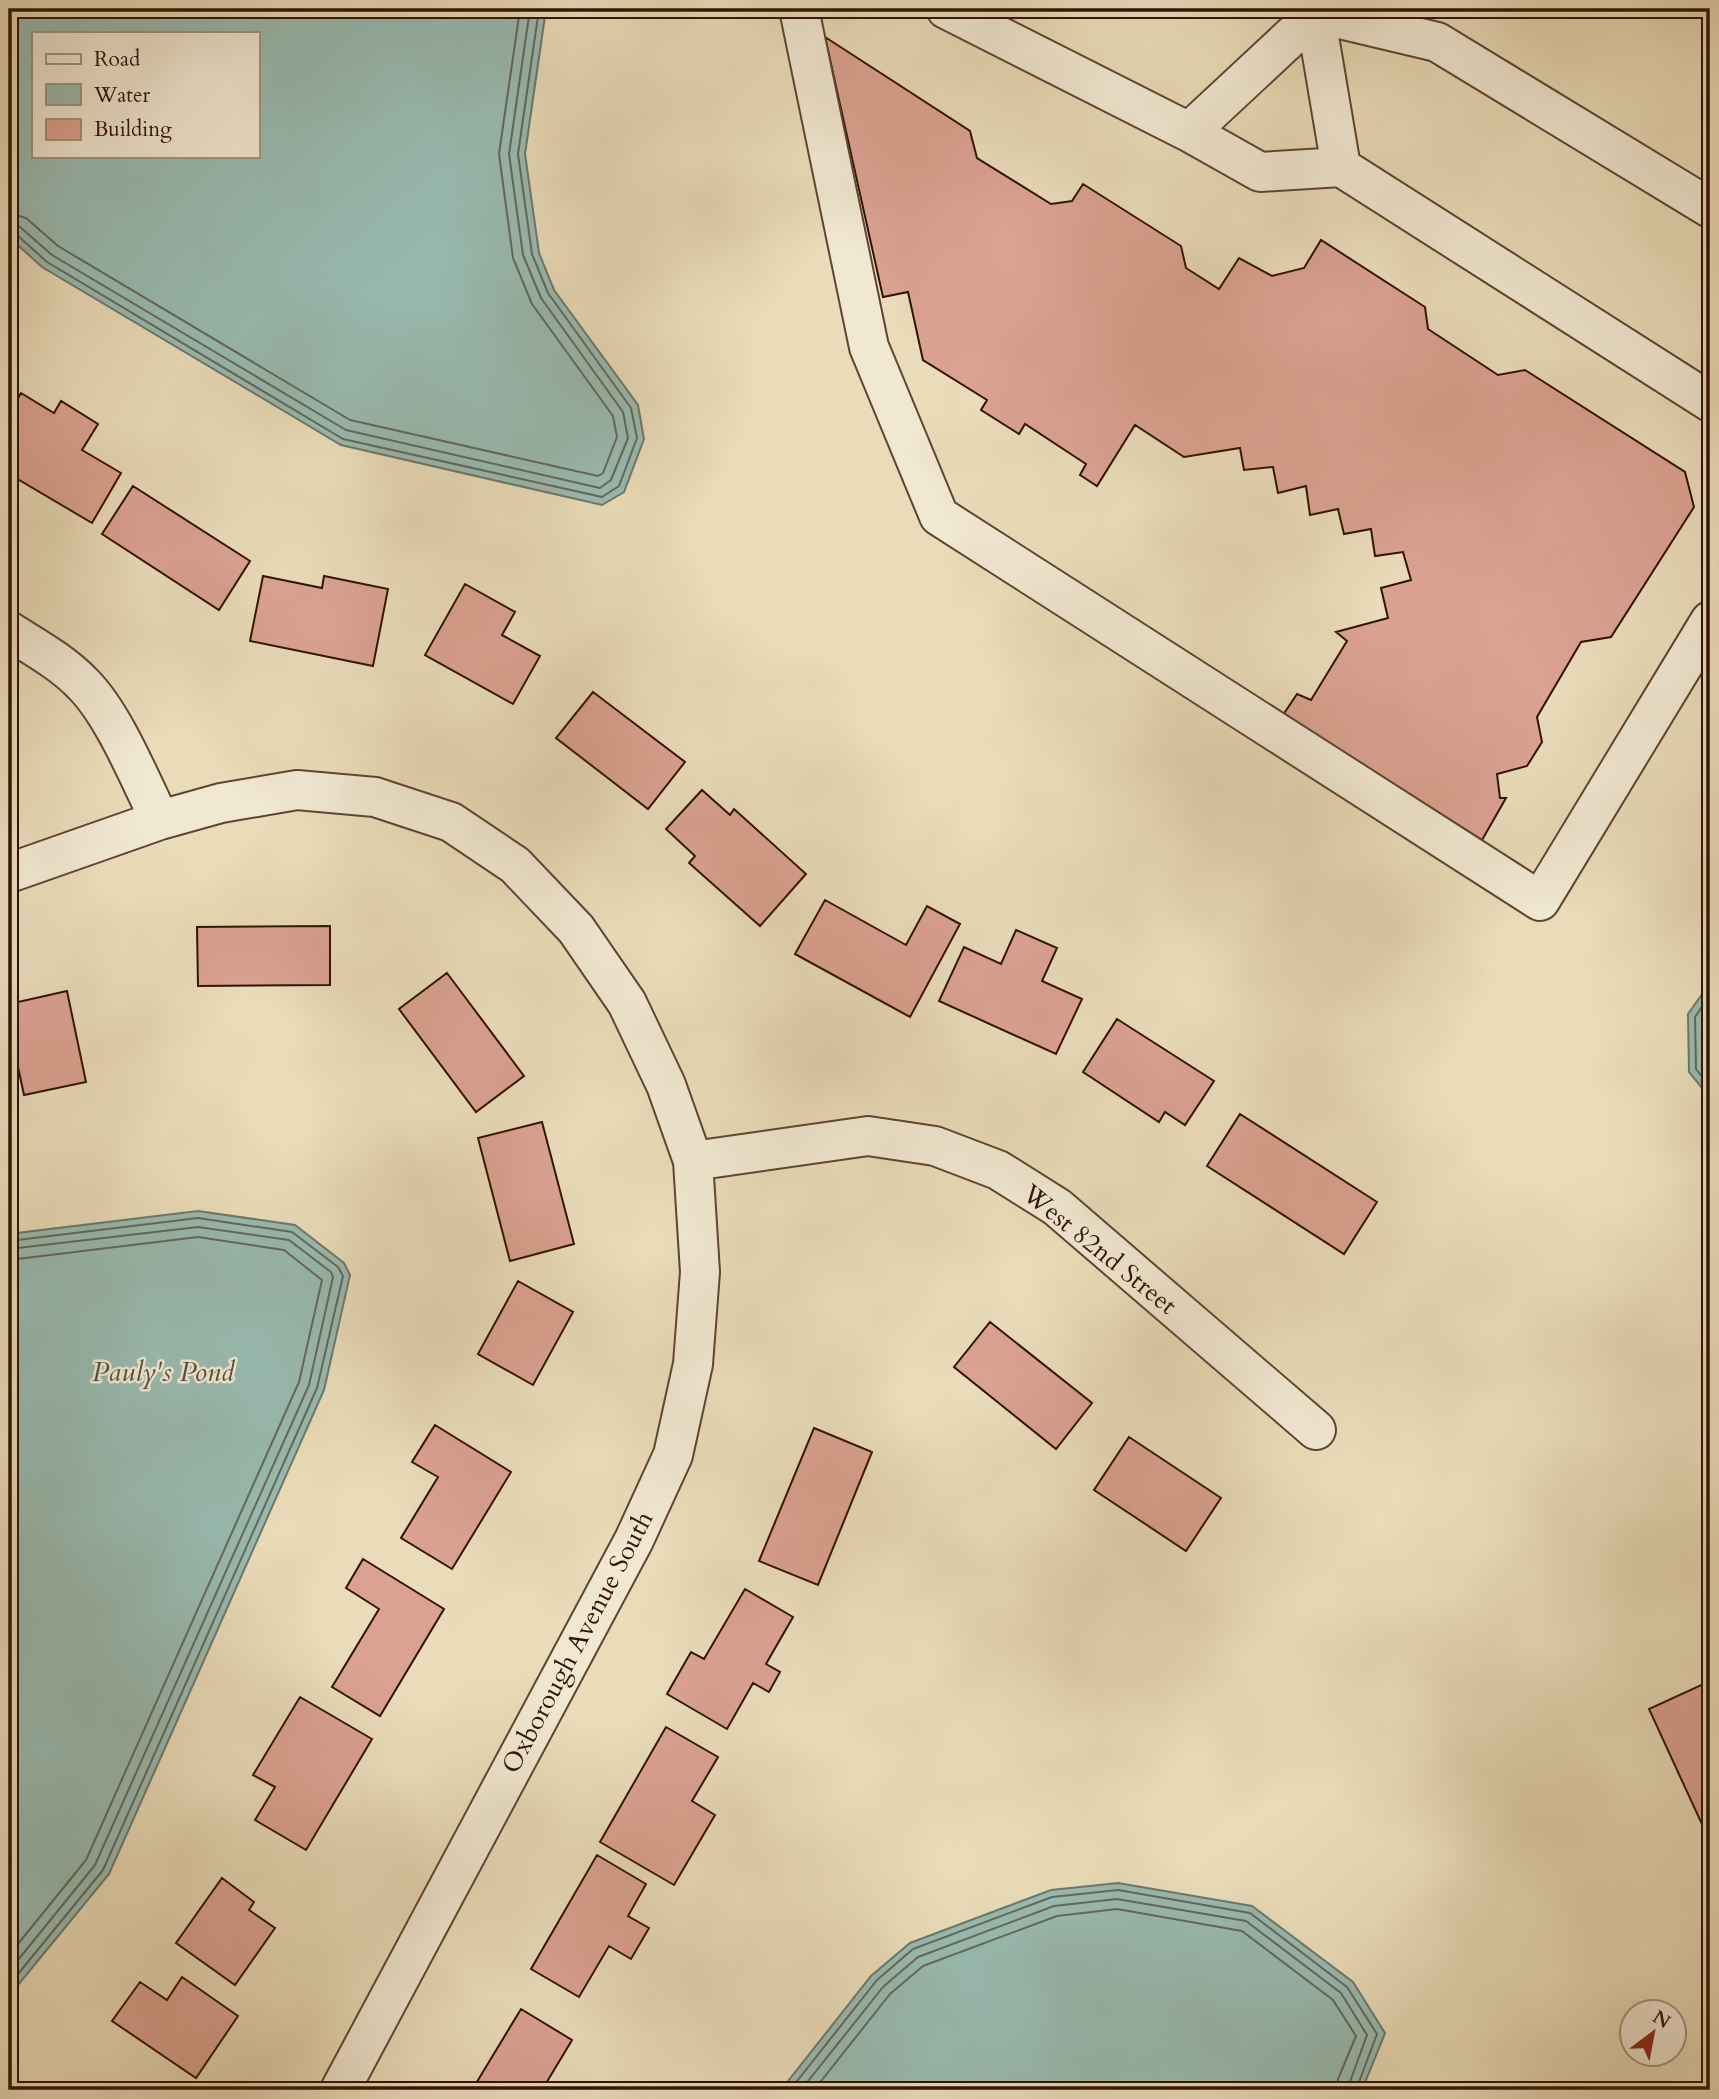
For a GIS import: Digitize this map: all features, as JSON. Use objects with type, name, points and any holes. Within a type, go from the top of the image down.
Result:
[{"type":"street","points":[[799,9],[869,347],[939,516],[1540,901],[1710,621]]},
{"type":"street","points":[[946,9],[1189,132],[1260,172],[1341,167],[1710,402]]},
{"type":"street","points":[[1189,132],[1318,10]]},
{"type":"street","points":[[1318,10],[1341,167]]},
{"type":"street","points":[[1318,10],[1437,42],[1710,208]]},
{"type":"street","points":[[9,631],[51,657],[84,685],[108,719],[160,820]]},
{"type":"street","points":[[9,873],[160,820],[220,803],[297,790],[375,797],[451,822],[515,865],[576,929],[627,1003],[666,1085],[693,1161]]},
{"type":"street","name":"West 82nd Street","points":[[693,1161],[868,1136],[935,1146],[998,1170],[1058,1207],[1316,1430]]},
{"type":"street","name":"Oxborough Avenue South","points":[[340,2090],[634,1539],[673,1455],[693,1364],[700,1272],[693,1161]]},
{"type":"water","points":[[9,9],[546,9],[525,154],[539,253],[554,290],[638,405],[644,439],[624,492],[602,505],[341,445],[42,267],[9,237]]},
{"type":"water","points":[[1710,983],[1710,1098],[1689,1072],[1688,1014]]},
{"type":"water","name":"Pauly's Pond","points":[[198,1211],[295,1225],[344,1263],[350,1275],[324,1390],[109,1874],[9,1996],[9,1234]]},
{"type":"water","points":[[1118,1883],[1252,1906],[1353,1982],[1385,2033],[1362,2090],[781,2090],[871,1976],[910,1943],[1051,1890]]},
{"type":"building","points":[[825,37],[970,131],[977,158],[1051,204],[1072,201],[1083,184],[1181,246],[1186,268],[1219,289],[1239,258],[1272,276],[1304,268],[1321,240],[1425,307],[1428,329],[1498,375],[1525,370],[1685,472],[1694,507],[1611,637],[1581,642],[1537,717],[1542,742],[1527,766],[1497,774],[1500,798],[1506,798],[1482,840],[1283,715],[1297,694],[1311,700],[1347,641],[1336,632],[1388,618],[1381,588],[1411,580],[1403,552],[1375,556],[1371,529],[1344,534],[1338,509],[1310,515],[1306,486],[1278,493],[1273,467],[1244,470],[1240,448],[1184,457],[1135,425],[1097,486],[1080,475],[1086,464],[1025,424],[1019,434],[981,410],[987,400],[923,360],[908,292],[883,297]]},
{"type":"building","points":[[21,393],[54,413],[61,401],[98,424],[82,450],[121,473],[92,523],[9,474],[9,414]]},
{"type":"building","points":[[133,486],[250,561],[219,610],[102,534]]},
{"type":"building","points":[[263,576],[322,588],[324,576],[388,589],[373,666],[250,641]]},
{"type":"building","points":[[465,584],[515,612],[502,635],[540,656],[513,704],[425,655]]},
{"type":"building","points":[[593,692],[685,762],[648,809],[556,738]]},
{"type":"building","points":[[702,790],[730,815],[734,809],[806,874],[760,926],[689,863],[695,856],[666,829]]},
{"type":"building","points":[[825,900],[906,945],[927,906],[960,924],[910,1017],[795,954]]},
{"type":"building","points":[[330,926],[330,985],[198,986],[197,927]]},
{"type":"building","points":[[1016,930],[1057,948],[1042,981],[1082,999],[1056,1054],[939,1001],[964,947],[1001,964]]},
{"type":"building","points":[[447,973],[524,1076],[476,1112],[399,1009]]},
{"type":"building","points":[[67,991],[86,1082],[24,1095],[9,1025],[9,1004]]},
{"type":"building","points":[[1117,1019],[1214,1081],[1185,1125],[1165,1112],[1159,1122],[1083,1072]]},
{"type":"building","points":[[1240,1114],[1377,1202],[1344,1254],[1207,1166]]},
{"type":"building","points":[[542,1122],[574,1244],[510,1261],[478,1138]]},
{"type":"building","points":[[518,1281],[573,1312],[533,1385],[478,1354]]},
{"type":"building","points":[[990,1322],[1092,1403],[1056,1449],[954,1367]]},
{"type":"building","points":[[435,1425],[511,1472],[452,1569],[401,1538],[438,1477],[412,1462]]},
{"type":"building","points":[[814,1428],[872,1452],[818,1585],[759,1561]]},
{"type":"building","points":[[1129,1437],[1221,1498],[1186,1551],[1094,1490]]},
{"type":"building","points":[[363,1559],[444,1609],[380,1716],[332,1687],[379,1609],[346,1588]]},
{"type":"building","points":[[745,1589],[793,1617],[766,1664],[780,1672],[769,1692],[753,1683],[727,1729],[667,1694],[691,1652],[704,1659]]},
{"type":"building","points":[[1710,1681],[1710,1831],[1706,1833],[1649,1709]]},
{"type":"building","points":[[300,1697],[372,1739],[306,1850],[255,1820],[275,1787],[253,1775]]},
{"type":"building","points":[[666,1727],[718,1757],[692,1801],[715,1815],[674,1885],[600,1842]]},
{"type":"building","points":[[597,1855],[646,1884],[628,1916],[649,1928],[631,1959],[609,1946],[579,1997],[531,1969]]},
{"type":"building","points":[[222,1878],[254,1902],[249,1910],[275,1928],[235,1985],[176,1943]]},
{"type":"building","points":[[182,1977],[238,2016],[196,2078],[112,2021],[140,1982],[167,2000]]},
{"type":"building","points":[[521,2009],[572,2040],[542,2090],[472,2090]]}]
